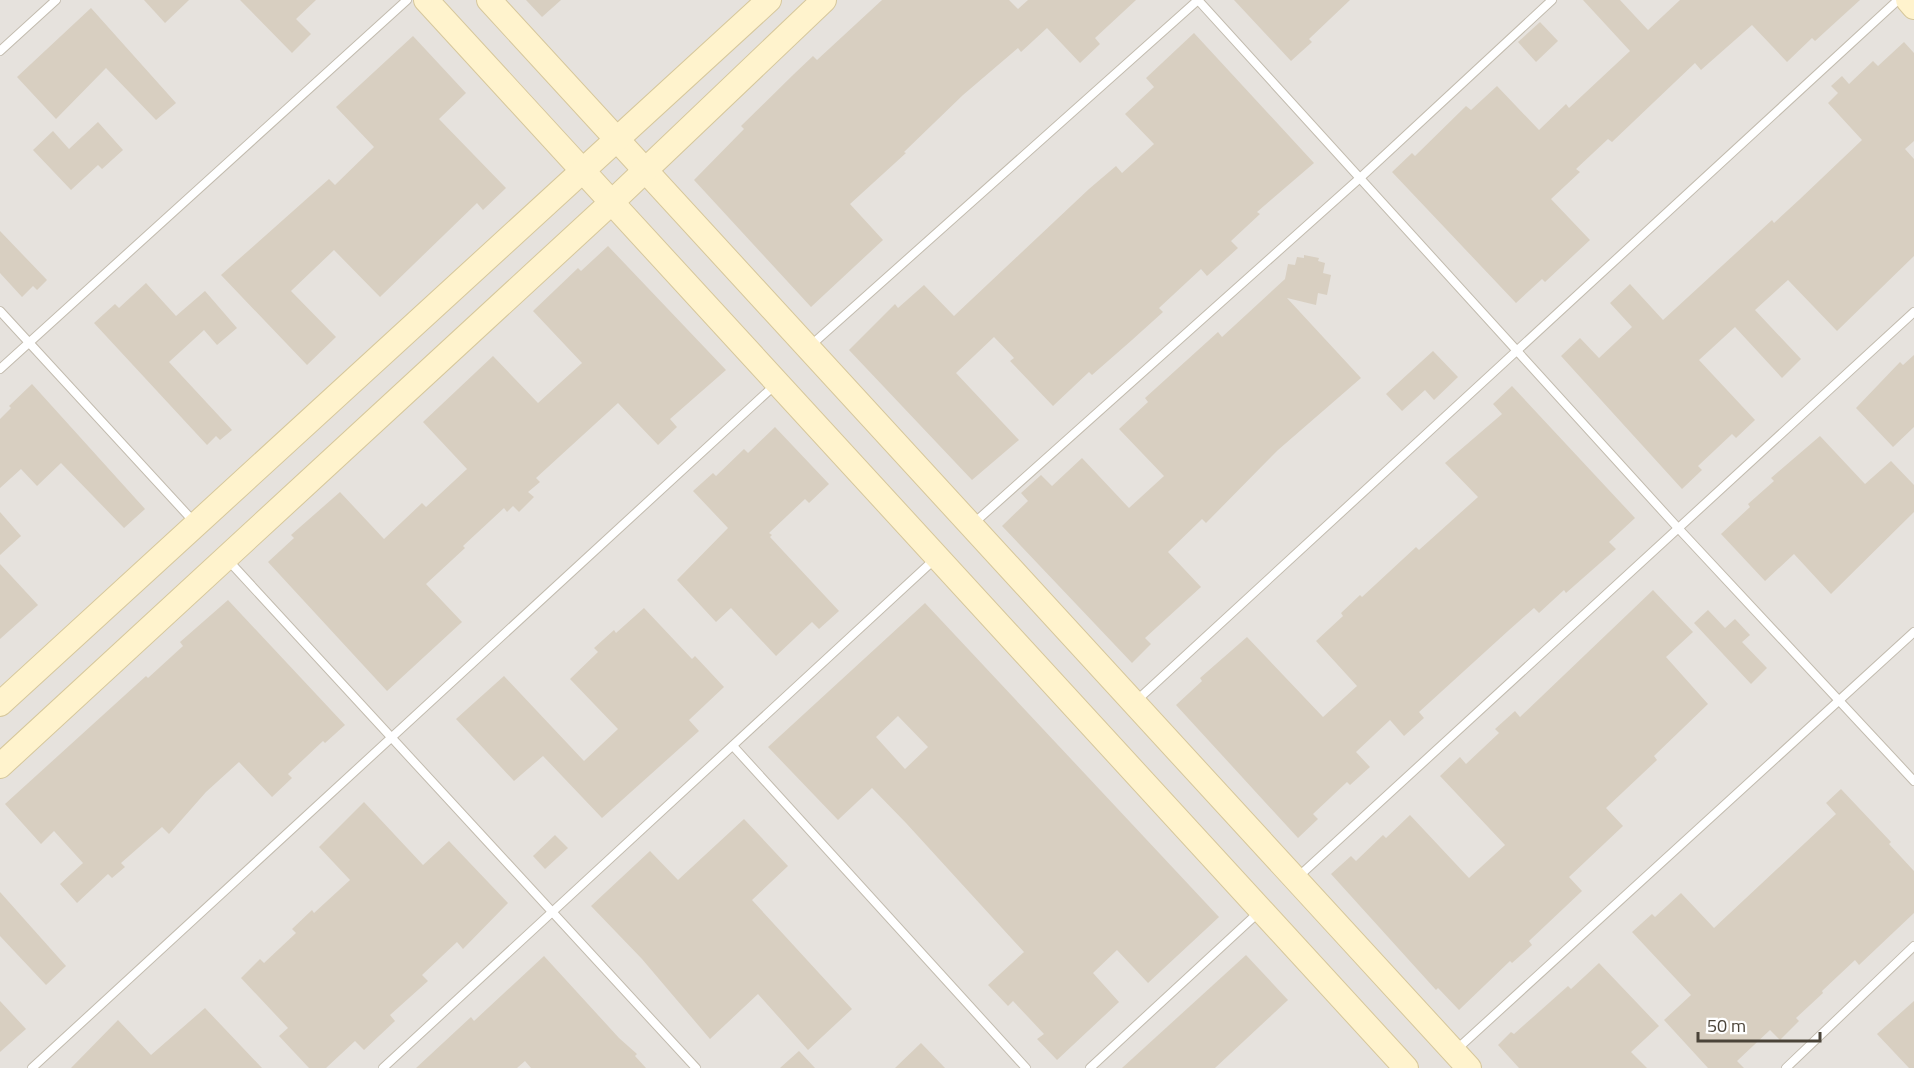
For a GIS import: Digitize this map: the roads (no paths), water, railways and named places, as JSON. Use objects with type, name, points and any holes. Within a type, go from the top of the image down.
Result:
[{"type":"street","points":[[426,0],[1406,1068]]},
{"type":"street","points":[[489,0],[1462,1060]]},
{"type":"street","points":[[0,704],[769,0]]},
{"type":"street","points":[[0,766],[612,202],[824,0]]},
{"type":"street","points":[[1908,0],[1914,7]]},
{"type":"lane","points":[[0,51],[56,0]]},
{"type":"lane","points":[[0,369],[407,0]]},
{"type":"lane","points":[[808,348],[1198,0],[1678,528],[1914,781]]},
{"type":"lane","points":[[971,526],[1360,178],[1552,0]]},
{"type":"lane","points":[[1134,703],[1898,0]]},
{"type":"lane","points":[[0,311],[196,525]]},
{"type":"lane","points":[[1296,879],[1914,312]]},
{"type":"lane","points":[[33,1068],[777,382]]},
{"type":"lane","points":[[382,1068],[937,557]]},
{"type":"lane","points":[[227,558],[696,1068]]},
{"type":"lane","points":[[1462,1060],[1914,632]]},
{"type":"lane","points":[[733,746],[1026,1068]]},
{"type":"lane","points":[[1089,1068],[1261,910]]},
{"type":"lane","points":[[1786,1068],[1914,946]]}]
